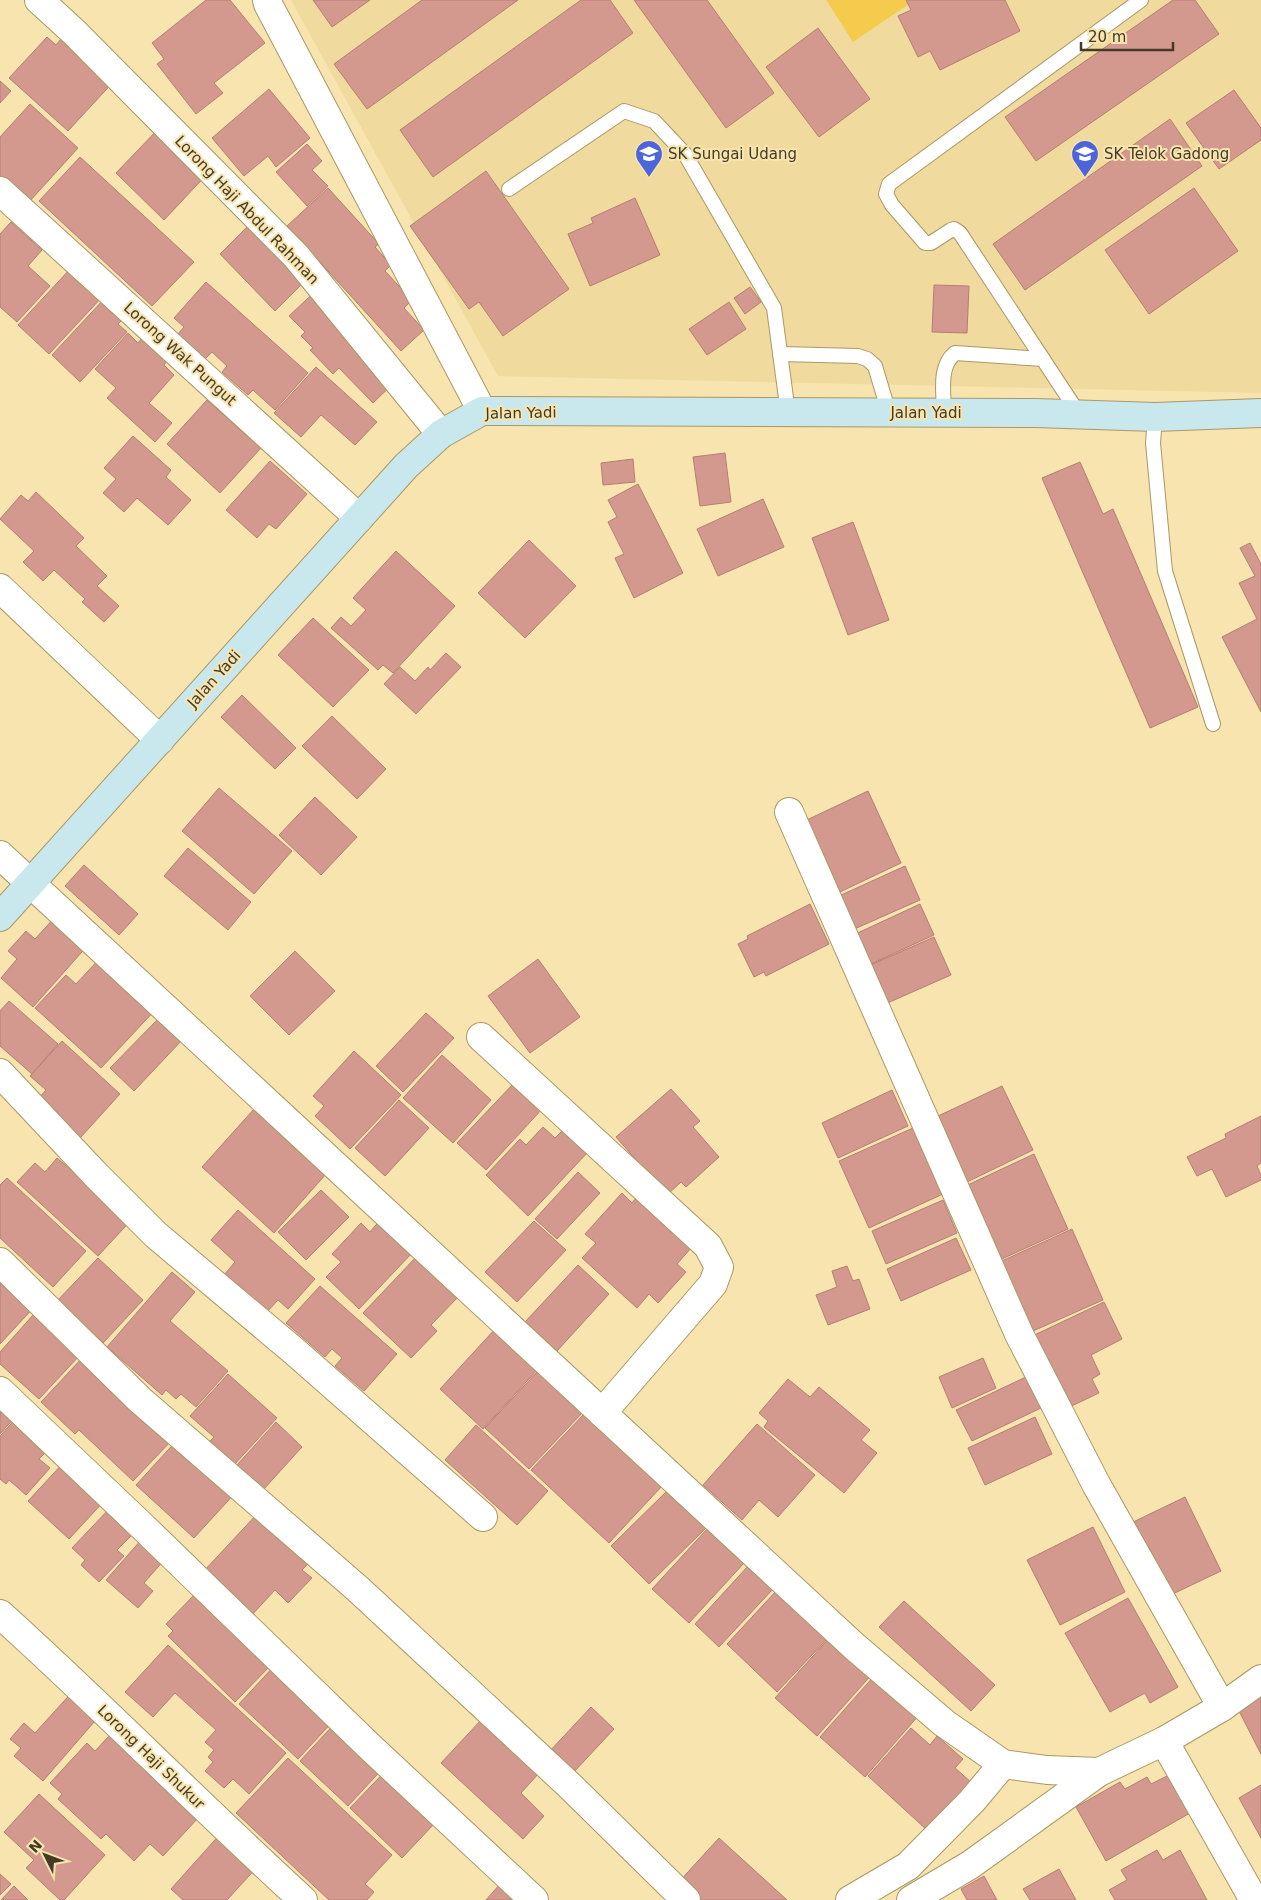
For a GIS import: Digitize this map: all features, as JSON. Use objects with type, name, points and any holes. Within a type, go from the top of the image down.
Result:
[{"type":"street","name":"Lorong Haji Abdul Rahman","points":[[39,0],[74,32],[296,256],[441,434]]},
{"type":"street","points":[[267,0],[272,13],[482,411]]},
{"type":"street","name":"Lorong Wak Pungut","points":[[0,191],[359,518]]},
{"type":"street","name":"Jalan Yadi","points":[[0,917],[406,466],[441,434],[482,411],[1079,414],[1156,417],[1261,413]]},
{"type":"street","points":[[0,588],[160,740]]},
{"type":"street","points":[[789,812],[1019,1334],[1096,1484],[1222,1707]]},
{"type":"street","points":[[0,855],[855,1647],[944,1722],[1003,1764],[1047,1770],[1099,1772]]},
{"type":"street","points":[[481,1037],[708,1246],[719,1267],[713,1284],[602,1413]]},
{"type":"street","points":[[0,1074],[156,1235],[294,1350],[483,1517]]},
{"type":"street","points":[[0,1262],[139,1398],[358,1588],[569,1785],[686,1900]]},
{"type":"street","points":[[0,1391],[369,1746],[534,1900]]},
{"type":"street","name":"Lorong Haji Shukur","points":[[0,1614],[64,1672],[303,1900]]},
{"type":"street","points":[[911,1900],[970,1865],[1099,1772],[1164,1742],[1222,1707],[1261,1679]]},
{"type":"street","points":[[1164,1742],[1254,1900]]},
{"type":"street","points":[[850,1900],[908,1866],[972,1801],[1003,1764]]},
{"type":"lane","points":[[1079,414],[960,233],[954,229],[930,243],[925,243],[892,205],[886,194],[889,184],[1141,0]]},
{"type":"lane","points":[[509,189],[624,111],[654,120],[685,154],[774,308],[788,413]]},
{"type":"lane","points":[[944,413],[944,370],[949,358],[955,353],[1043,359]]},
{"type":"lane","points":[[780,354],[858,356],[867,359],[875,366],[889,413]]},
{"type":"lane","points":[[1156,417],[1153,443],[1165,571],[1214,724]]},
{"type":"shaded area","name":"SK Sungai Udang","points":[[291,0],[826,0],[853,42],[915,0],[1261,0],[1261,393],[498,376]]},
{"type":"shaded area","points":[[826,0],[915,0],[853,42]]},
{"type":"building","points":[[206,0],[230,0],[265,43],[214,83],[223,93],[196,114],[157,64],[164,59],[152,43]]},
{"type":"building","points":[[313,0],[370,0],[332,27]]},
{"type":"building","points":[[422,0],[518,0],[367,109],[334,64]]},
{"type":"building","points":[[581,0],[610,0],[633,33],[433,177],[400,130]]},
{"type":"building","points":[[634,0],[707,0],[774,93],[726,128]]},
{"type":"building","points":[[906,0],[1005,0],[1020,31],[940,70],[930,51],[918,57],[898,16],[911,10]]},
{"type":"building","points":[[1173,0],[1195,0],[1219,34],[1036,161],[1005,117]]},
{"type":"building","points":[[818,28],[870,99],[819,137],[766,67]]},
{"type":"building","points":[[66,33],[116,79],[68,131],[9,78],[47,37],[56,45]]},
{"type":"building","points":[[0,81],[11,91],[0,103]]},
{"type":"building","points":[[269,89],[310,138],[276,167],[268,156],[244,176],[212,138]]},
{"type":"building","points":[[1234,90],[1261,128],[1261,140],[1219,169],[1186,123]]},
{"type":"building","points":[[30,104],[78,148],[29,202],[0,176],[0,137]]},
{"type":"building","points":[[1170,119],[1202,166],[1025,290],[993,244]]},
{"type":"building","points":[[162,125],[210,171],[164,220],[116,173]]},
{"type":"building","points":[[307,144],[322,161],[312,170],[328,186],[307,206],[276,172]]},
{"type":"building","points":[[80,157],[194,262],[152,306],[39,201]]},
{"type":"building","points":[[486,171],[569,289],[503,336],[479,302],[469,309],[410,226]]},
{"type":"building","points":[[328,188],[379,244],[375,247],[391,265],[385,271],[412,300],[404,308],[424,330],[401,351],[287,226]]},
{"type":"building","points":[[1194,188],[1238,251],[1149,314],[1105,250]]},
{"type":"building","points":[[635,198],[660,255],[590,286],[568,234],[593,223],[591,218]]},
{"type":"building","points":[[254,220],[309,277],[275,311],[220,254]]},
{"type":"building","points":[[11,222],[42,250],[28,266],[50,286],[17,322],[0,307],[0,234]]},
{"type":"building","points":[[72,267],[103,296],[49,354],[18,325]]},
{"type":"building","points":[[206,282],[308,373],[275,410],[253,390],[248,395],[222,372],[227,366],[212,352],[205,359],[178,334],[184,327],[174,318]]},
{"type":"building","points":[[322,285],[399,378],[373,403],[339,368],[333,374],[310,350],[313,348],[301,336],[305,332],[289,316]]},
{"type":"building","points":[[934,285],[969,286],[967,333],[932,332]]},
{"type":"building","points":[[750,287],[761,302],[745,314],[734,298]]},
{"type":"building","points":[[105,298],[125,317],[118,324],[127,332],[80,382],[52,355]]},
{"type":"building","points":[[729,302],[746,329],[707,355],[689,329]]},
{"type":"building","points":[[128,333],[138,343],[142,338],[167,361],[164,365],[174,375],[149,403],[172,423],[155,442],[107,398],[116,388],[95,369]]},
{"type":"building","points":[[316,367],[377,422],[355,445],[321,415],[301,437],[274,413]]},
{"type":"building","points":[[207,400],[261,448],[220,493],[167,444]]},
{"type":"building","points":[[133,436],[171,470],[166,477],[191,500],[168,525],[137,498],[124,512],[103,493],[116,479],[104,468]]},
{"type":"building","points":[[725,453],[731,502],[700,506],[693,457]]},
{"type":"building","points":[[633,459],[635,482],[603,485],[601,463]]},
{"type":"building","points":[[270,461],[307,494],[276,529],[269,524],[257,538],[226,510]]},
{"type":"building","points":[[1080,462],[1103,514],[1113,509],[1198,707],[1150,728],[1042,478]]},
{"type":"building","points":[[638,484],[683,573],[634,598],[615,558],[624,554],[608,522],[617,517],[608,500]]},
{"type":"building","points":[[36,492],[84,538],[76,546],[107,576],[97,586],[119,606],[104,622],[82,602],[85,599],[54,570],[43,581],[23,562],[34,551],[0,519],[21,495],[28,501]]},
{"type":"building","points":[[763,499],[784,547],[718,576],[697,529]]},
{"type":"building","points":[[853,522],[889,620],[848,635],[812,538]]},
{"type":"building","points":[[529,540],[576,586],[525,638],[478,593]]},
{"type":"building","points":[[1250,543],[1261,564],[1261,712],[1222,637],[1257,619],[1239,583],[1255,576],[1240,548]]},
{"type":"building","points":[[396,551],[455,606],[393,673],[383,665],[378,670],[331,628],[341,617],[351,626],[366,610],[353,598]]},
{"type":"building","points":[[313,618],[369,670],[333,707],[278,655]]},
{"type":"building","points":[[446,653],[461,667],[416,714],[384,684],[400,667],[415,681],[428,667],[430,670]]},
{"type":"building","points":[[242,695],[296,748],[275,769],[221,717]]},
{"type":"building","points":[[332,716],[386,769],[357,799],[302,746]]},
{"type":"building","points":[[219,788],[292,851],[254,894],[182,831]]},
{"type":"building","points":[[868,791],[901,863],[825,899],[792,827]]},
{"type":"building","points":[[315,797],[357,837],[321,875],[279,835]]},
{"type":"building","points":[[188,848],[251,902],[228,930],[164,876]]},
{"type":"building","points":[[84,865],[138,914],[119,935],[65,886]]},
{"type":"building","points":[[905,866],[920,900],[843,934],[828,901]]},
{"type":"building","points":[[810,904],[829,944],[766,976],[764,972],[754,977],[738,944],[748,939],[747,936]]},
{"type":"building","points":[[920,904],[934,935],[860,969],[849,937]]},
{"type":"building","points":[[57,915],[89,944],[33,1007],[1,978],[17,959],[8,951],[26,931],[35,939]]},
{"type":"building","points":[[934,937],[951,975],[876,1008],[859,970]]},
{"type":"building","points":[[295,951],[335,991],[289,1035],[250,996]]},
{"type":"building","points":[[102,956],[157,1008],[101,1068],[35,1008],[66,975],[76,984]]},
{"type":"building","points":[[538,959],[580,1017],[530,1053],[488,996]]},
{"type":"building","points":[[9,1001],[58,1044],[32,1074],[0,1046],[0,1011]]},
{"type":"building","points":[[426,1013],[454,1038],[403,1092],[376,1066]]},
{"type":"building","points":[[161,1016],[184,1038],[134,1091],[110,1068]]},
{"type":"building","points":[[62,1041],[120,1094],[80,1138],[51,1111],[35,1102],[46,1090],[30,1076]]},
{"type":"building","points":[[354,1051],[401,1095],[350,1149],[315,1116],[324,1106],[313,1096]]},
{"type":"building","points":[[442,1055],[491,1100],[453,1143],[403,1098]]},
{"type":"building","points":[[515,1082],[543,1108],[486,1170],[457,1143]]},
{"type":"building","points":[[1002,1086],[1033,1150],[967,1182],[936,1117]]},
{"type":"building","points":[[671,1089],[700,1121],[693,1127],[719,1157],[686,1187],[681,1182],[667,1195],[616,1137]]},
{"type":"building","points":[[892,1090],[908,1126],[838,1158],[822,1123]]},
{"type":"building","points":[[399,1100],[429,1128],[385,1176],[355,1148]]},
{"type":"building","points":[[254,1109],[326,1174],[274,1233],[202,1167]]},
{"type":"building","points":[[1261,1116],[1261,1163],[1257,1166],[1261,1180],[1226,1197],[1212,1169],[1197,1176],[1187,1157],[1226,1138],[1225,1134]]},
{"type":"building","points":[[543,1127],[555,1138],[563,1130],[587,1153],[528,1216],[486,1175],[520,1139],[526,1145]]},
{"type":"building","points":[[913,1128],[943,1194],[869,1228],[839,1161]]},
{"type":"building","points":[[1034,1154],[1068,1229],[993,1263],[959,1189]]},
{"type":"building","points":[[57,1158],[71,1170],[77,1163],[135,1216],[98,1256],[17,1182],[35,1163],[45,1172]]},
{"type":"building","points":[[578,1172],[600,1193],[557,1239],[535,1219]]},
{"type":"building","points":[[7,1178],[86,1251],[53,1287],[0,1238],[0,1185]]},
{"type":"building","points":[[321,1190],[349,1217],[306,1260],[278,1232]]},
{"type":"building","points":[[622,1193],[632,1203],[636,1198],[692,1247],[677,1264],[686,1272],[658,1303],[649,1294],[637,1308],[582,1258],[596,1243],[585,1234]]},
{"type":"building","points":[[943,1200],[957,1233],[886,1264],[872,1231]]},
{"type":"building","points":[[238,1210],[315,1279],[288,1309],[278,1300],[266,1313],[224,1275],[235,1262],[211,1240]]},
{"type":"building","points":[[380,1220],[413,1252],[359,1309],[326,1277],[341,1262],[332,1254],[361,1223],[370,1232]]},
{"type":"building","points":[[534,1221],[566,1250],[517,1302],[485,1272]]},
{"type":"building","points":[[1072,1229],[1103,1300],[1024,1335],[993,1265]]},
{"type":"building","points":[[956,1238],[971,1270],[901,1301],[887,1269]]},
{"type":"building","points":[[417,1256],[459,1296],[431,1325],[437,1331],[411,1358],[363,1313]]},
{"type":"building","points":[[98,1258],[143,1300],[103,1343],[57,1301]]},
{"type":"building","points":[[578,1265],[609,1294],[557,1351],[525,1322]]},
{"type":"building","points":[[847,1266],[853,1281],[859,1279],[870,1309],[828,1325],[816,1295],[837,1287],[832,1271]]},
{"type":"building","points":[[0,1271],[37,1304],[0,1344]]},
{"type":"building","points":[[172,1272],[195,1292],[170,1321],[228,1371],[196,1407],[181,1394],[176,1399],[166,1390],[162,1395],[107,1347]]},
{"type":"building","points":[[320,1286],[397,1354],[364,1391],[335,1366],[342,1358],[332,1349],[325,1357],[286,1323]]},
{"type":"building","points":[[1104,1302],[1122,1339],[1091,1355],[1100,1374],[1092,1379],[1099,1393],[1061,1411],[1026,1339]]},
{"type":"building","points":[[34,1314],[80,1355],[39,1399],[0,1364],[0,1352]]},
{"type":"building","points":[[496,1328],[539,1368],[483,1429],[440,1389]]},
{"type":"building","points":[[84,1356],[173,1439],[133,1481],[79,1430],[75,1434],[41,1402]]},
{"type":"building","points":[[983,1358],[996,1388],[952,1408],[939,1377]]},
{"type":"building","points":[[538,1371],[583,1412],[529,1469],[485,1428]]},
{"type":"building","points":[[228,1374],[277,1418],[233,1466],[208,1443],[214,1437],[190,1416]]},
{"type":"building","points":[[1028,1376],[1043,1407],[972,1441],[956,1410]]},
{"type":"building","points":[[788,1379],[810,1397],[819,1387],[870,1430],[861,1440],[877,1453],[844,1493],[764,1427],[768,1421],[759,1413]]},
{"type":"building","points":[[0,1399],[17,1415],[0,1434]]},
{"type":"building","points":[[585,1413],[662,1486],[609,1543],[531,1470]]},
{"type":"building","points":[[18,1416],[52,1446],[39,1459],[50,1468],[26,1495],[9,1480],[6,1484],[0,1479],[0,1436]]},
{"type":"building","points":[[1035,1417],[1052,1454],[985,1485],[968,1448]]},
{"type":"building","points":[[276,1422],[302,1447],[263,1490],[236,1466]]},
{"type":"building","points":[[757,1424],[815,1475],[778,1517],[759,1500],[742,1520],[703,1485]]},
{"type":"building","points":[[476,1425],[548,1491],[517,1525],[445,1460]]},
{"type":"building","points":[[179,1438],[237,1491],[194,1538],[136,1485]]},
{"type":"building","points":[[66,1460],[107,1498],[69,1539],[28,1501]]},
{"type":"building","points":[[668,1490],[706,1528],[649,1584],[611,1546]]},
{"type":"building","points":[[1185,1497],[1221,1571],[1158,1601],[1127,1525]]},
{"type":"building","points":[[111,1507],[136,1531],[117,1550],[124,1556],[99,1582],[81,1565],[85,1560],[72,1548]]},
{"type":"building","points":[[258,1513],[310,1562],[302,1570],[312,1578],[288,1603],[275,1590],[250,1617],[202,1573]]},
{"type":"building","points":[[1093,1527],[1125,1592],[1060,1625],[1027,1560]]},
{"type":"building","points":[[708,1528],[745,1562],[689,1623],[652,1589]]},
{"type":"building","points":[[142,1539],[165,1559],[144,1583],[153,1591],[138,1608],[106,1580]]},
{"type":"building","points":[[749,1565],[774,1588],[719,1647],[695,1624]]},
{"type":"building","points":[[778,1589],[829,1637],[777,1692],[727,1644]]},
{"type":"building","points":[[197,1592],[271,1665],[235,1702],[168,1636],[173,1631],[166,1624]]},
{"type":"building","points":[[1128,1598],[1178,1687],[1150,1703],[1145,1693],[1110,1712],[1065,1633]]},
{"type":"building","points":[[904,1601],[995,1685],[971,1711],[879,1627]]},
{"type":"building","points":[[832,1635],[873,1673],[817,1736],[775,1698]]},
{"type":"building","points":[[168,1645],[286,1753],[249,1794],[233,1779],[224,1788],[205,1771],[213,1762],[208,1757],[214,1750],[205,1742],[216,1730],[175,1693],[153,1717],[125,1692]]},
{"type":"building","points":[[276,1664],[335,1719],[298,1759],[239,1704]]},
{"type":"building","points":[[875,1675],[919,1715],[865,1777],[820,1737]]},
{"type":"building","points":[[74,1690],[101,1714],[43,1781],[14,1756],[21,1748],[10,1739],[24,1723],[35,1733]]},
{"type":"building","points":[[1261,1695],[1261,1754],[1237,1707]]},
{"type":"building","points":[[591,1707],[614,1729],[572,1774],[549,1752]]},
{"type":"building","points":[[482,1719],[539,1773],[521,1793],[544,1816],[523,1839],[441,1763]]},
{"type":"building","points":[[338,1720],[386,1765],[348,1806],[300,1761]]},
{"type":"building","points":[[911,1728],[930,1745],[937,1736],[963,1759],[955,1768],[972,1783],[928,1831],[868,1776]]},
{"type":"building","points":[[109,1736],[198,1818],[163,1856],[150,1844],[134,1861],[106,1834],[101,1839],[58,1799],[62,1794],[50,1783],[87,1743],[95,1751]]},
{"type":"building","points":[[288,1758],[392,1855],[365,1884],[374,1892],[367,1900],[329,1900],[236,1813]]},
{"type":"building","points":[[394,1762],[434,1824],[402,1858],[350,1808]]},
{"type":"building","points":[[1169,1775],[1190,1813],[1106,1861],[1076,1807],[1120,1782],[1125,1789],[1147,1777],[1151,1784]]},
{"type":"building","points":[[1261,1785],[1261,1838],[1239,1798]]},
{"type":"building","points":[[39,1794],[105,1855],[64,1900],[60,1900],[26,1868],[34,1860],[4,1832]]},
{"type":"building","points":[[222,1832],[258,1866],[227,1900],[183,1900],[171,1889]]},
{"type":"building","points":[[719,1838],[787,1900],[695,1900],[677,1884]]},
{"type":"building","points":[[1157,1850],[1163,1860],[1180,1850],[1207,1900],[1115,1900],[1109,1890],[1127,1880],[1121,1870]]},
{"type":"building","points":[[1059,1869],[1076,1900],[1030,1900],[1023,1889]]},
{"type":"building","points":[[0,1874],[11,1884],[0,1895]]},
{"type":"building","points":[[984,1876],[997,1900],[967,1900],[961,1889]]},
{"type":"building","points":[[501,1883],[520,1900],[486,1900]]},
{"type":"building","points":[[14,1886],[28,1900],[1,1900]]},
{"type":"place","name":"SK Sungai Udang","points":[[649,178]]},
{"type":"place","name":"SK Telok Gadong","points":[[1085,178]]}]
